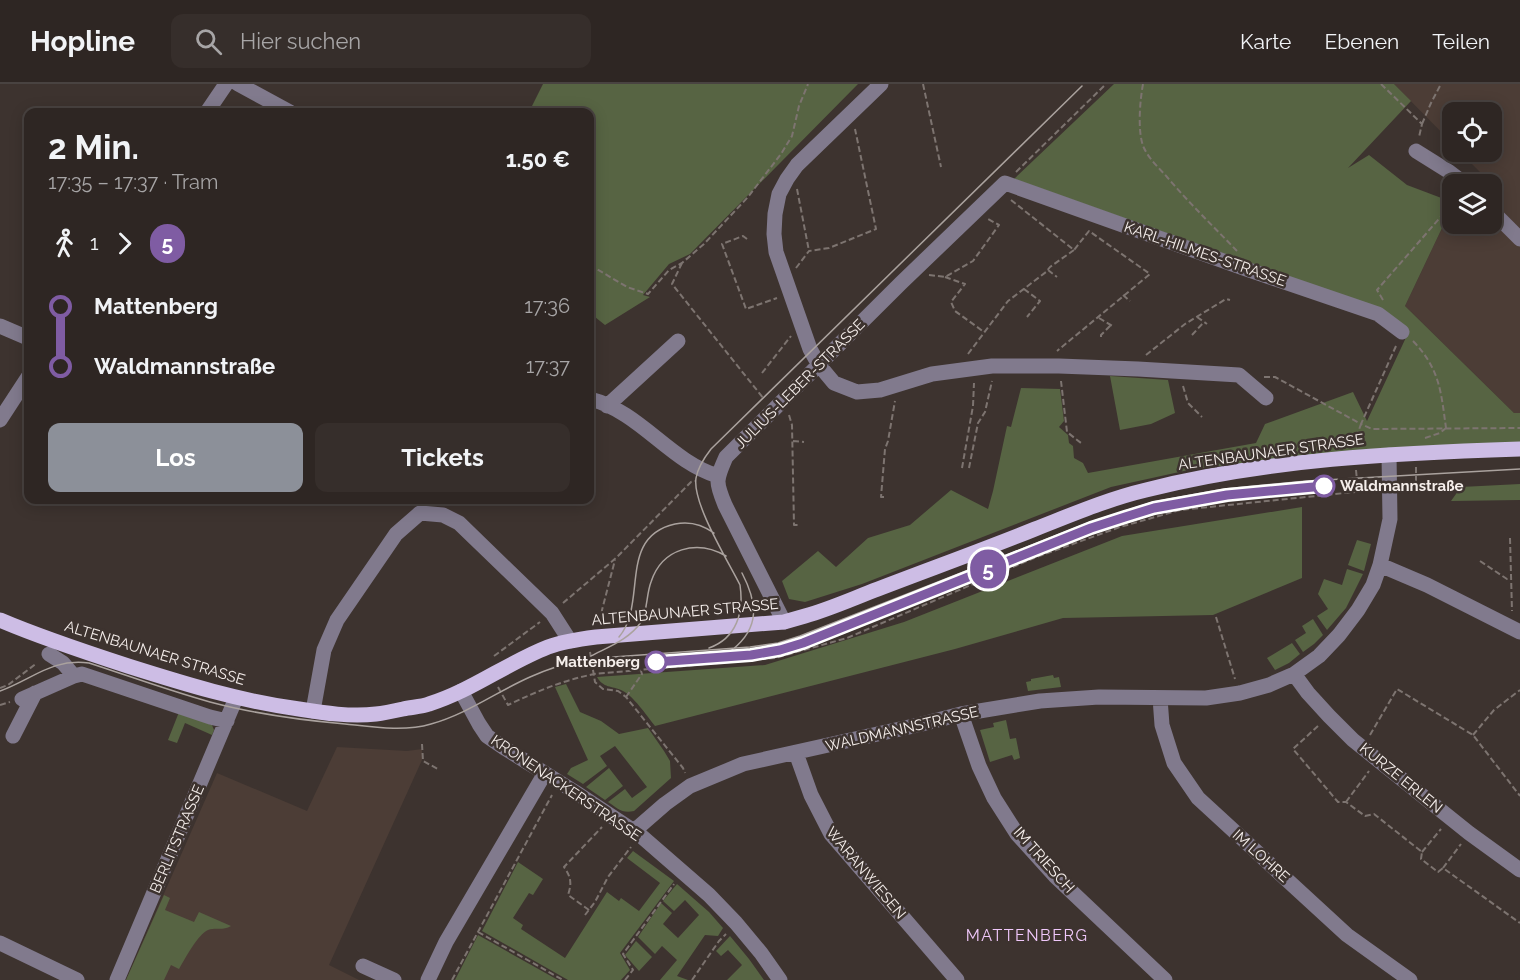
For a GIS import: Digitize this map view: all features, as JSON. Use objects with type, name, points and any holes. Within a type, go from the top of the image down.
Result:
[{"type":"main road","name":"ALTENBAUNAER STRASSE","points":[[0,620],[54,651],[236,698],[266,705],[313,711],[375,714],[429,704],[461,691],[529,656],[570,640],[784,622],[814,614],[1099,504],[1145,490],[1216,475],[1289,464],[1355,457],[1520,449]]},
{"type":"street","points":[[210,108],[226,84]]},
{"type":"street","points":[[238,84],[283,108]]},
{"type":"street","points":[[881,84],[796,165],[779,194],[775,214],[776,252],[790,294],[810,349],[819,365],[834,382],[857,393],[880,390],[932,374],[992,366],[1138,369],[1239,375],[1266,398]]},
{"type":"street","points":[[1416,151],[1452,174]]},
{"type":"street","name":"JULIUS-LEBER-STRASSE","points":[[718,476],[726,457],[1001,187]]},
{"type":"street","name":"KARL-HILMES-STRASSE","points":[[1001,187],[1378,314],[1402,332]]},
{"type":"street","points":[[1502,221],[1520,239]]},
{"type":"street","points":[[0,326],[24,336]]},
{"type":"street","points":[[608,406],[678,341]]},
{"type":"street","points":[[0,420],[24,383]]},
{"type":"street","points":[[594,401],[622,412],[650,431],[687,462],[718,476],[718,488],[725,505],[784,622]]},
{"type":"street","name":"WALDMANNSTRASSE","points":[[637,833],[665,804],[690,786],[743,764],[962,714],[1040,701],[1099,697],[1206,698],[1240,693],[1269,685],[1294,674],[1319,656],[1339,635],[1358,610],[1372,585],[1380,565],[1390,519],[1389,455]]},
{"type":"street","points":[[313,711],[324,650],[337,620],[396,534],[420,513],[443,515],[459,523],[552,613],[570,640]]},
{"type":"street","points":[[1380,565],[1427,585],[1513,628]]},
{"type":"street","points":[[54,651],[74,676]]},
{"type":"street","name":"KURZE ERLEN","points":[[1294,674],[1329,716],[1363,748],[1469,833],[1520,870]]},
{"type":"street","points":[[13,736],[28,696],[74,676],[82,675],[228,721]]},
{"type":"street","name":"KRONENACKERSTRASSE","points":[[461,691],[487,736],[637,833],[709,895],[736,923],[780,980]]},
{"type":"street","name":"BERLITSTRASSE","points":[[117,980],[236,698]]},
{"type":"street","name":"IM LOHRE","points":[[1160,698],[1162,725],[1174,763],[1198,798],[1347,935],[1410,980]]},
{"type":"street","name":"IM TRIESCH","points":[[962,714],[983,775],[994,798],[1017,834],[1055,876],[1165,980]]},
{"type":"street","name":"WARANWIESEN","points":[[796,753],[811,795],[831,834],[957,980]]},
{"type":"street","points":[[428,980],[446,942],[544,773]]},
{"type":"street","points":[[0,943],[77,980]]},
{"type":"street","points":[[363,966],[394,980]]},
{"type":"path","points":[[594,267],[627,287],[648,294],[669,270],[682,263],[704,244],[748,197],[781,154],[792,135],[799,106],[808,84]]},
{"type":"path","points":[[923,84],[941,167]]},
{"type":"path","points":[[1074,250],[1001,187],[1106,84]]},
{"type":"path","points":[[1143,84],[1140,123],[1144,147],[1177,189],[1238,252],[1244,260],[1246,269]]},
{"type":"path","points":[[1381,84],[1422,124]]},
{"type":"path","points":[[1416,151],[1422,124],[1441,84]]},
{"type":"path","points":[[784,276],[792,274],[809,251],[829,248],[876,229],[853,123],[848,116]]},
{"type":"path","points":[[788,176],[795,182],[809,251]]},
{"type":"path","points":[[945,277],[973,261],[999,225],[975,212]]},
{"type":"path","points":[[1387,306],[1377,290],[1442,215]]},
{"type":"path","points":[[962,468],[973,406],[974,386],[965,357],[1008,302],[1074,250],[1089,231],[1155,276]]},
{"type":"path","points":[[747,239],[743,236],[722,243],[746,309],[790,294]]},
{"type":"path","points":[[682,263],[672,284],[792,425],[794,525],[798,525]]},
{"type":"path","points":[[1048,270],[1057,277]]},
{"type":"path","points":[[911,274],[945,277],[965,284],[951,302],[955,311],[984,332]]},
{"type":"path","points":[[1081,443],[1067,432],[1050,356],[1150,274]]},
{"type":"path","points":[[1024,289],[1040,302],[1027,316]]},
{"type":"path","points":[[1123,296],[1130,301]]},
{"type":"path","points":[[1138,369],[1139,360],[1185,324],[1226,299],[1230,300]]},
{"type":"path","points":[[1192,335],[1206,323],[1197,316]]},
{"type":"path","points":[[1098,317],[1112,326],[1101,334],[1101,337]]},
{"type":"path","points":[[762,373],[775,354],[802,327]]},
{"type":"path","points":[[1359,491],[1354,441],[1402,332],[1424,354],[1436,373],[1446,428]]},
{"type":"path","points":[[969,468],[978,423],[985,412],[992,384],[992,366]]},
{"type":"path","points":[[1181,371],[1188,403],[1202,417]]},
{"type":"path","points":[[1263,376],[1275,377],[1372,429],[1520,428]]},
{"type":"path","points":[[884,497],[881,497],[885,449],[895,398],[891,387]]},
{"type":"path","points":[[890,427],[896,428]]},
{"type":"path","points":[[792,441],[804,442]]},
{"type":"path","points":[[793,472],[798,472]]},
{"type":"path","points":[[494,657],[552,613],[616,558],[691,482],[696,481]]},
{"type":"path","points":[[508,705],[550,686],[594,674],[775,658],[847,638],[1034,558],[1120,526],[1180,510],[1337,492],[1390,489]]},
{"type":"path","points":[[1264,496],[1264,501]]},
{"type":"path","points":[[793,498],[798,498]]},
{"type":"path","points":[[1510,538],[1513,628]]},
{"type":"path","points":[[616,558],[602,610],[601,625],[590,653],[595,682],[603,689],[618,691],[626,697],[683,768],[690,786]]},
{"type":"path","points":[[1480,561],[1506,579],[1511,579]]},
{"type":"path","points":[[1216,618],[1240,693]]},
{"type":"path","points":[[0,688],[27,672],[54,651]]},
{"type":"path","points":[[626,697],[642,674],[641,671]]},
{"type":"path","points":[[1363,748],[1397,689],[1473,735],[1520,796]]},
{"type":"path","points":[[1473,735],[1494,710],[1520,690]]},
{"type":"path","points":[[1329,716],[1293,750],[1338,802],[1346,802],[1365,816],[1374,814],[1422,852]]},
{"type":"path","points":[[423,744],[423,761],[438,769]]},
{"type":"path","points":[[1346,802],[1378,760]]},
{"type":"path","points":[[452,980],[560,783]]},
{"type":"path","points":[[589,910],[568,895],[571,877],[564,867],[611,816]]},
{"type":"path","points":[[1450,818],[1422,852],[1421,859],[1438,872],[1469,833]]},
{"type":"path","points":[[585,915],[637,833]]},
{"type":"path","points":[[1443,868],[1520,922]]},
{"type":"path","points":[[625,980],[633,970],[623,954],[683,873]]},
{"type":"path","points":[[692,980],[719,941],[736,923]]},
{"type":"path","points":[[478,932],[563,980]]},
{"type":"shaded area","points":[[1394,84],[1520,84],[1520,413],[1514,413],[1405,306],[1442,228],[1442,234],[1502,234],[1502,174],[1478,174],[1480,172],[1470,162],[1502,162],[1502,102],[1442,102],[1442,133]]},
{"type":"shaded area","points":[[337,747],[407,751],[422,749],[422,760],[329,965],[359,980],[126,980],[217,773],[307,811]]},
{"type":"green space","points":[[543,84],[858,84],[690,254],[669,264],[643,295],[650,297],[605,325],[594,316],[594,108],[531,108]]},
{"type":"green space","points":[[1114,84],[1394,84],[1411,101],[1348,168],[1369,155],[1407,185],[1442,198],[1442,228],[1405,306],[1514,413],[1520,413],[1520,442],[1376,449],[1193,469],[1111,487],[862,584],[805,602],[789,599],[782,581],[818,551],[836,567],[868,538],[910,525],[951,490],[988,509],[1007,426],[1011,427],[1021,388],[1060,389],[1064,421],[1059,427],[1068,435],[1069,443],[1073,446],[1074,458],[1083,463],[1088,473],[1256,443],[1265,424],[1353,392],[1367,421],[1409,331],[1380,309],[1014,179]]},
{"type":"green space","points":[[1110,376],[1168,380],[1175,413],[1151,424],[1120,430]]},
{"type":"green space","points":[[1520,484],[1520,500],[1451,501],[1461,487]]},
{"type":"green space","points":[[1302,507],[1302,578],[1213,615],[1063,618],[955,649],[655,726],[631,697],[621,690],[605,685],[597,677],[765,665],[904,622],[1122,536]]},
{"type":"green space","points":[[1357,540],[1371,544],[1364,571],[1348,565]]},
{"type":"green space","points":[[1347,569],[1363,574],[1346,608],[1327,630],[1317,616],[1328,609],[1318,594],[1324,579],[1342,585]]},
{"type":"green space","points":[[1313,619],[1323,635],[1303,652],[1295,640],[1306,633],[1302,626]]},
{"type":"green space","points":[[1292,643],[1300,654],[1275,670],[1267,658]]},
{"type":"green space","points":[[1053,675],[1054,678],[1059,677],[1061,687],[1028,691],[1026,682]]},
{"type":"green space","points":[[566,684],[580,712],[601,721],[619,734],[648,728],[670,761],[671,778],[634,811],[623,811],[608,802],[625,789],[632,798],[647,787],[615,746],[600,756],[607,766],[583,784],[567,774],[571,768],[588,760],[555,687]]},
{"type":"green space","points":[[179,712],[212,725],[214,730],[212,735],[185,723],[177,743],[168,740]]},
{"type":"green space","points":[[1006,720],[1010,739],[1016,738],[1020,758],[1014,760],[1012,755],[990,762],[980,730],[994,727],[993,723]]},
{"type":"green space","points":[[609,768],[623,786],[605,800],[586,787]]},
{"type":"green space","points":[[633,851],[674,881],[620,953],[630,970],[621,980],[568,980],[482,931],[518,862],[543,879],[533,895],[529,893],[513,918],[523,925],[521,929],[565,958],[607,892],[619,901],[621,898],[639,911],[660,883],[627,858]]},
{"type":"green space","points":[[677,884],[709,912],[723,928],[718,936],[705,935],[677,976],[688,980],[660,980],[677,960],[662,946],[655,954],[638,937],[661,903],[672,913],[663,924],[678,938],[699,915],[685,900],[674,911],[663,901]]},
{"type":"green space","points":[[164,895],[170,898],[165,910],[194,922],[199,912],[231,926],[204,932],[179,969],[171,965],[164,980],[126,980]]},
{"type":"green space","points":[[478,935],[558,980],[455,980]]},
{"type":"green space","points":[[730,936],[764,980],[727,980],[742,965],[728,950],[721,956],[716,951]]},
{"type":"green space","points":[[636,941],[652,957],[639,971],[625,955]]},
{"type":"tram line","points":[[709,648],[726,638],[737,623],[741,595],[740,585],[705,517],[696,489],[696,478],[706,456],[1082,86]]},
{"type":"tram line","points":[[0,691],[53,666],[76,662],[89,663],[195,698],[261,713],[311,721],[377,727],[421,726],[457,715],[537,674],[586,659],[778,643],[1088,523],[1153,502],[1224,489],[1307,481],[1520,469]]},
{"type":"tram line","name":"5","points":[[656,662],[751,655],[803,643],[1091,528],[1154,508],[1227,495],[1324,486]]},
{"type":"tram line","points":[[619,637],[632,607],[639,557],[646,542],[657,531],[680,523],[696,524],[714,533]]},
{"type":"tram line","points":[[591,656],[618,642],[641,622],[649,587],[656,570],[672,554],[692,548],[704,548],[726,556]]},
{"type":"tram line","points":[[732,650],[748,632],[754,614],[751,594],[742,573]]},
{"type":"place","name":"Waldmannstraße","points":[[1324,486]]},
{"type":"place","name":"Mattenberg","points":[[656,662]]},
{"type":"district","name":"MATTENBERG","points":[[1027,935]]}]
